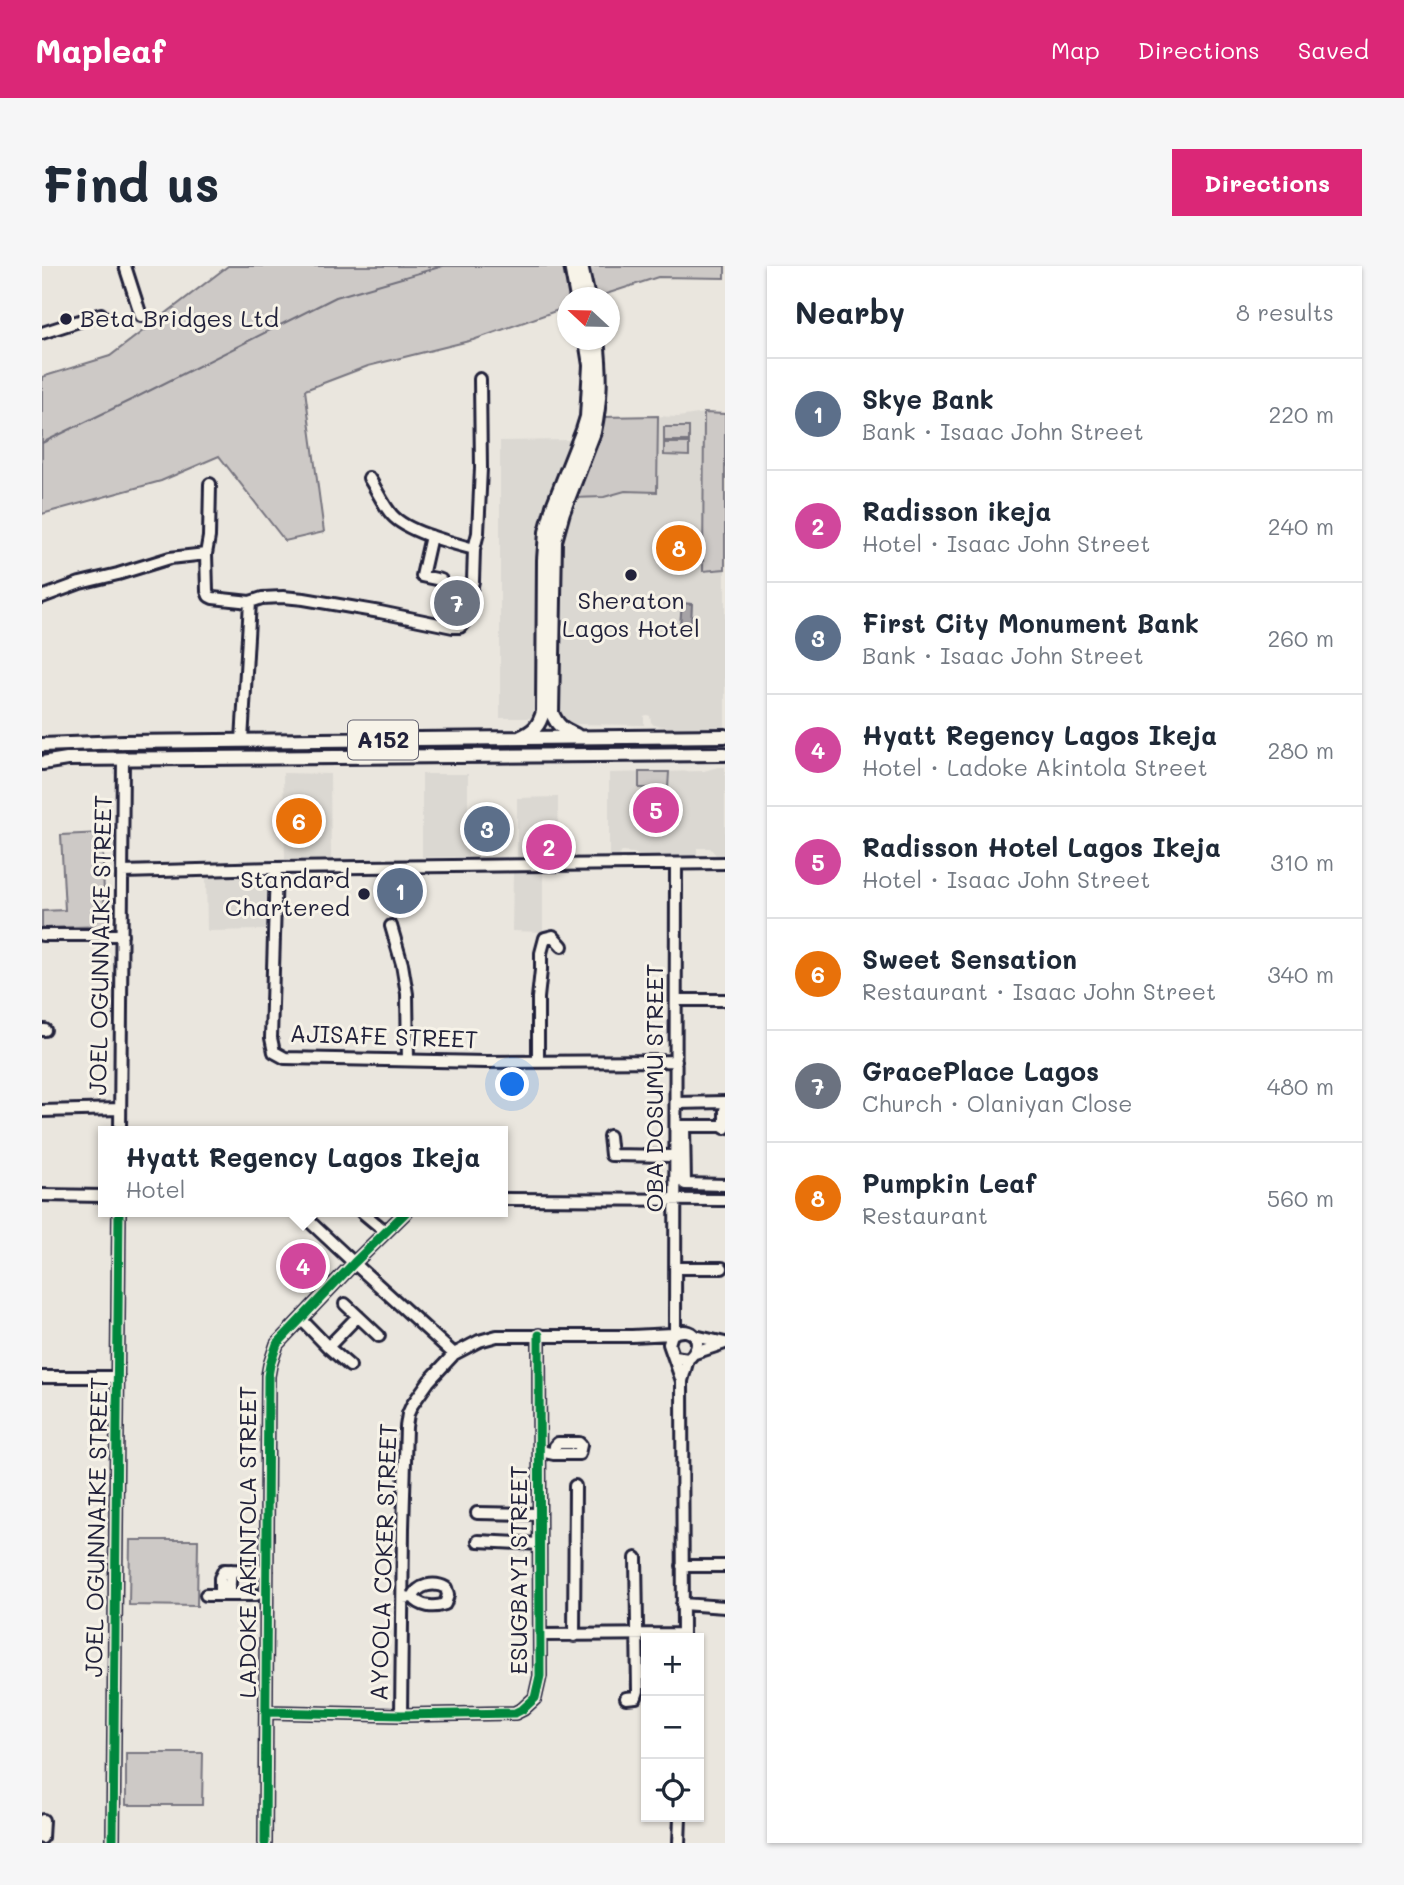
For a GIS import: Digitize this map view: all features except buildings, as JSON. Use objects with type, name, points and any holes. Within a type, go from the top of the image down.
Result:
[{"type":"main road","points":[[571,266],[575,287]]},
{"type":"main road","points":[[581,266],[586,287]]},
{"type":"main road","points":[[515,739],[532,732],[540,724],[543,712],[546,532],[553,506],[587,417],[591,350]]},
{"type":"main road","points":[[583,738],[564,730],[556,723],[552,713],[554,556],[558,527],[597,416],[601,380],[594,350]]},
{"type":"main road","points":[[709,754],[718,751],[721,745],[720,741],[710,736]]},
{"type":"main road","name":"A152","points":[[42,745],[725,736]]},
{"type":"main road","name":"A152","points":[[42,763],[68,759],[725,754]]},
{"type":"street","points":[[125,266],[141,316]]},
{"type":"street","points":[[42,333],[101,314]]},
{"type":"street","points":[[210,484],[206,554],[209,596],[250,602],[272,597],[304,599],[457,628],[464,622],[473,581],[474,549],[478,533],[481,468],[480,379]]},
{"type":"street","points":[[369,478],[392,515],[407,526],[474,549]]},
{"type":"street","points":[[430,536],[422,576],[441,580]]},
{"type":"street","points":[[42,597],[80,583],[170,558],[206,554]]},
{"type":"street","points":[[242,741],[250,602]]},
{"type":"street","name":"JOEL OGUNNAIKE STREET","points":[[120,1126],[124,759]]},
{"type":"street","points":[[122,872],[725,863]]},
{"type":"street","name":"OBA DOSUMU STREET","points":[[674,1334],[676,864]]},
{"type":"street","name":"AJISAFE STREET","points":[[276,868],[271,1038],[274,1052],[285,1058],[676,1061]]},
{"type":"street","points":[[391,926],[407,994],[408,1060]]},
{"type":"street","points":[[42,935],[122,935]]},
{"type":"street","points":[[538,1061],[541,953],[545,938],[553,936],[562,946]]},
{"type":"street","points":[[676,1000],[725,1000]]},
{"type":"street","points":[[676,1103],[725,1101]]},
{"type":"street","points":[[702,1102],[702,1126]]},
{"type":"street","points":[[42,1111],[120,1109]]},
{"type":"street","points":[[725,1110],[725,1128],[682,1126],[685,1184],[725,1185]]},
{"type":"street","points":[[610,1136],[611,1155],[614,1156],[674,1156]]},
{"type":"street","points":[[42,1195],[98,1196]]},
{"type":"street","points":[[508,1199],[725,1200]]},
{"type":"street","name":"JOEL OGUNNAIKE STREET","points":[[113,1843],[119,1217]]},
{"type":"street","points":[[368,1217],[386,1232]]},
{"type":"street","name":"LADOKE AKINTOLA STREET","points":[[265,1843],[270,1365],[277,1345],[401,1217]]},
{"type":"street","points":[[309,1221],[454,1354]]},
{"type":"street","points":[[676,1268],[722,1268]]},
{"type":"street","points":[[345,1304],[379,1336]]},
{"type":"street","points":[[675,1311],[698,1345],[682,1381]]},
{"type":"street","points":[[328,1348],[358,1316]]},
{"type":"street","points":[[301,1319],[328,1348],[350,1366]]},
{"type":"street","points":[[683,1633],[682,1381],[669,1344],[674,1334],[680,1331],[725,1343]]},
{"type":"street","name":"AYOOLA COKER STREET","points":[[401,1715],[408,1597],[403,1528],[406,1426],[412,1405],[429,1381],[454,1354],[479,1341],[498,1336],[674,1334]]},
{"type":"street","name":"ESUGBAYI STREET","points":[[266,1712],[401,1715],[515,1713],[535,1698],[540,1676],[541,1635],[539,1335]]},
{"type":"street","points":[[675,1356],[691,1356],[725,1343]]},
{"type":"street","points":[[42,1377],[118,1377]]},
{"type":"street","points":[[574,1636],[575,1486]]},
{"type":"street","points":[[477,1513],[539,1514]]},
{"type":"street","points":[[478,1541],[540,1544]]},
{"type":"street","points":[[626,1698],[633,1699],[638,1695],[636,1558]]},
{"type":"street","points":[[682,1566],[725,1566]]},
{"type":"street","points":[[224,1595],[231,1570],[267,1571]]},
{"type":"street","points":[[206,1595],[256,1595]]},
{"type":"street","points":[[682,1604],[725,1607]]},
{"type":"street","points":[[541,1635],[641,1634]]},
{"type":"street","points":[[42,1838],[43,1819]]},
{"type":"street","points":[[679,1843],[680,1822]]},
{"type":"shaded area","points":[[228,266],[725,266],[725,278],[658,277],[620,289],[620,287],[557,287],[557,311],[473,340],[368,366],[305,390],[324,532],[285,541],[219,456],[161,481],[42,514],[42,377],[110,356]]},
{"type":"shaded area","name":"Sheraton Lagos Hotel","points":[[704,413],[703,570],[725,569],[725,729],[696,731],[654,725],[647,715],[644,716],[644,725],[566,724],[558,714],[560,554],[573,497],[599,435],[653,416],[678,417]]},
{"type":"shaded area","points":[[704,413],[725,414],[725,569],[703,571]]},
{"type":"shaded area","points":[[658,416],[657,492],[625,491],[604,497],[573,498],[591,458],[603,417]]},
{"type":"shaded area","points":[[664,427],[689,427],[689,441],[664,441]]},
{"type":"shaded area","points":[[572,440],[552,498],[538,582],[535,718],[500,718],[500,441]]},
{"type":"shaded area","points":[[664,443],[689,443],[689,456],[664,455]]},
{"type":"shaded area","points":[[682,603],[692,604],[691,625],[680,625]]},
{"type":"shaded area","points":[[725,767],[725,855],[716,855],[710,848],[697,848],[697,856],[639,856],[622,852],[617,857],[609,857],[609,773],[704,771]]},
{"type":"shaded area","points":[[639,772],[669,772],[668,788],[639,788]]},
{"type":"shaded area","points":[[283,773],[330,774],[331,859],[285,859]]},
{"type":"shaded area","points":[[422,774],[468,774],[468,857],[422,857]]},
{"type":"shaded area","points":[[558,797],[558,857],[517,857],[517,798]]},
{"type":"shaded area","points":[[102,833],[105,926],[42,928],[42,911],[65,910],[61,835]]},
{"type":"shaded area","points":[[513,872],[543,872],[543,932],[512,931]]},
{"type":"shaded area","points":[[263,874],[268,881],[267,930],[207,931],[206,876]]},
{"type":"shaded area","points":[[130,1540],[198,1540],[197,1606],[129,1605]]},
{"type":"shaded area","points":[[126,1753],[203,1753],[202,1805],[126,1805]]},
{"type":"waterway","points":[[42,443],[336,297],[443,266]]},
{"type":"cycle path","points":[[113,1843],[119,1217]]},
{"type":"cycle path","points":[[265,1843],[270,1365],[277,1344],[401,1217]]},
{"type":"cycle path","points":[[266,1712],[401,1715],[515,1713],[535,1698],[540,1676],[539,1335]]},
{"type":"place","name":"Beta Bridges Ltd","points":[[66,319]]},
{"type":"place","name":"Pumpkin Leaf","points":[[679,548]]},
{"type":"place","name":"Sheraton Lagos Hotel","points":[[631,575]]},
{"type":"place","name":"GracePlace Lagos","points":[[457,603]]},
{"type":"place","name":"Radisson Hotel Lagos Ikeja","points":[[656,810]]},
{"type":"place","name":"Sweet Sensation","points":[[299,821]]},
{"type":"place","name":"First City Monument Bank","points":[[487,829]]},
{"type":"place","name":"Radisson ikeja","points":[[549,847]]},
{"type":"place","name":"Skye Bank","points":[[400,891]]},
{"type":"place","name":"Standard Chartered","points":[[364,894]]},
{"type":"place","name":"Hyatt Regency Lagos Ikeja","points":[[303,1266]]}]
